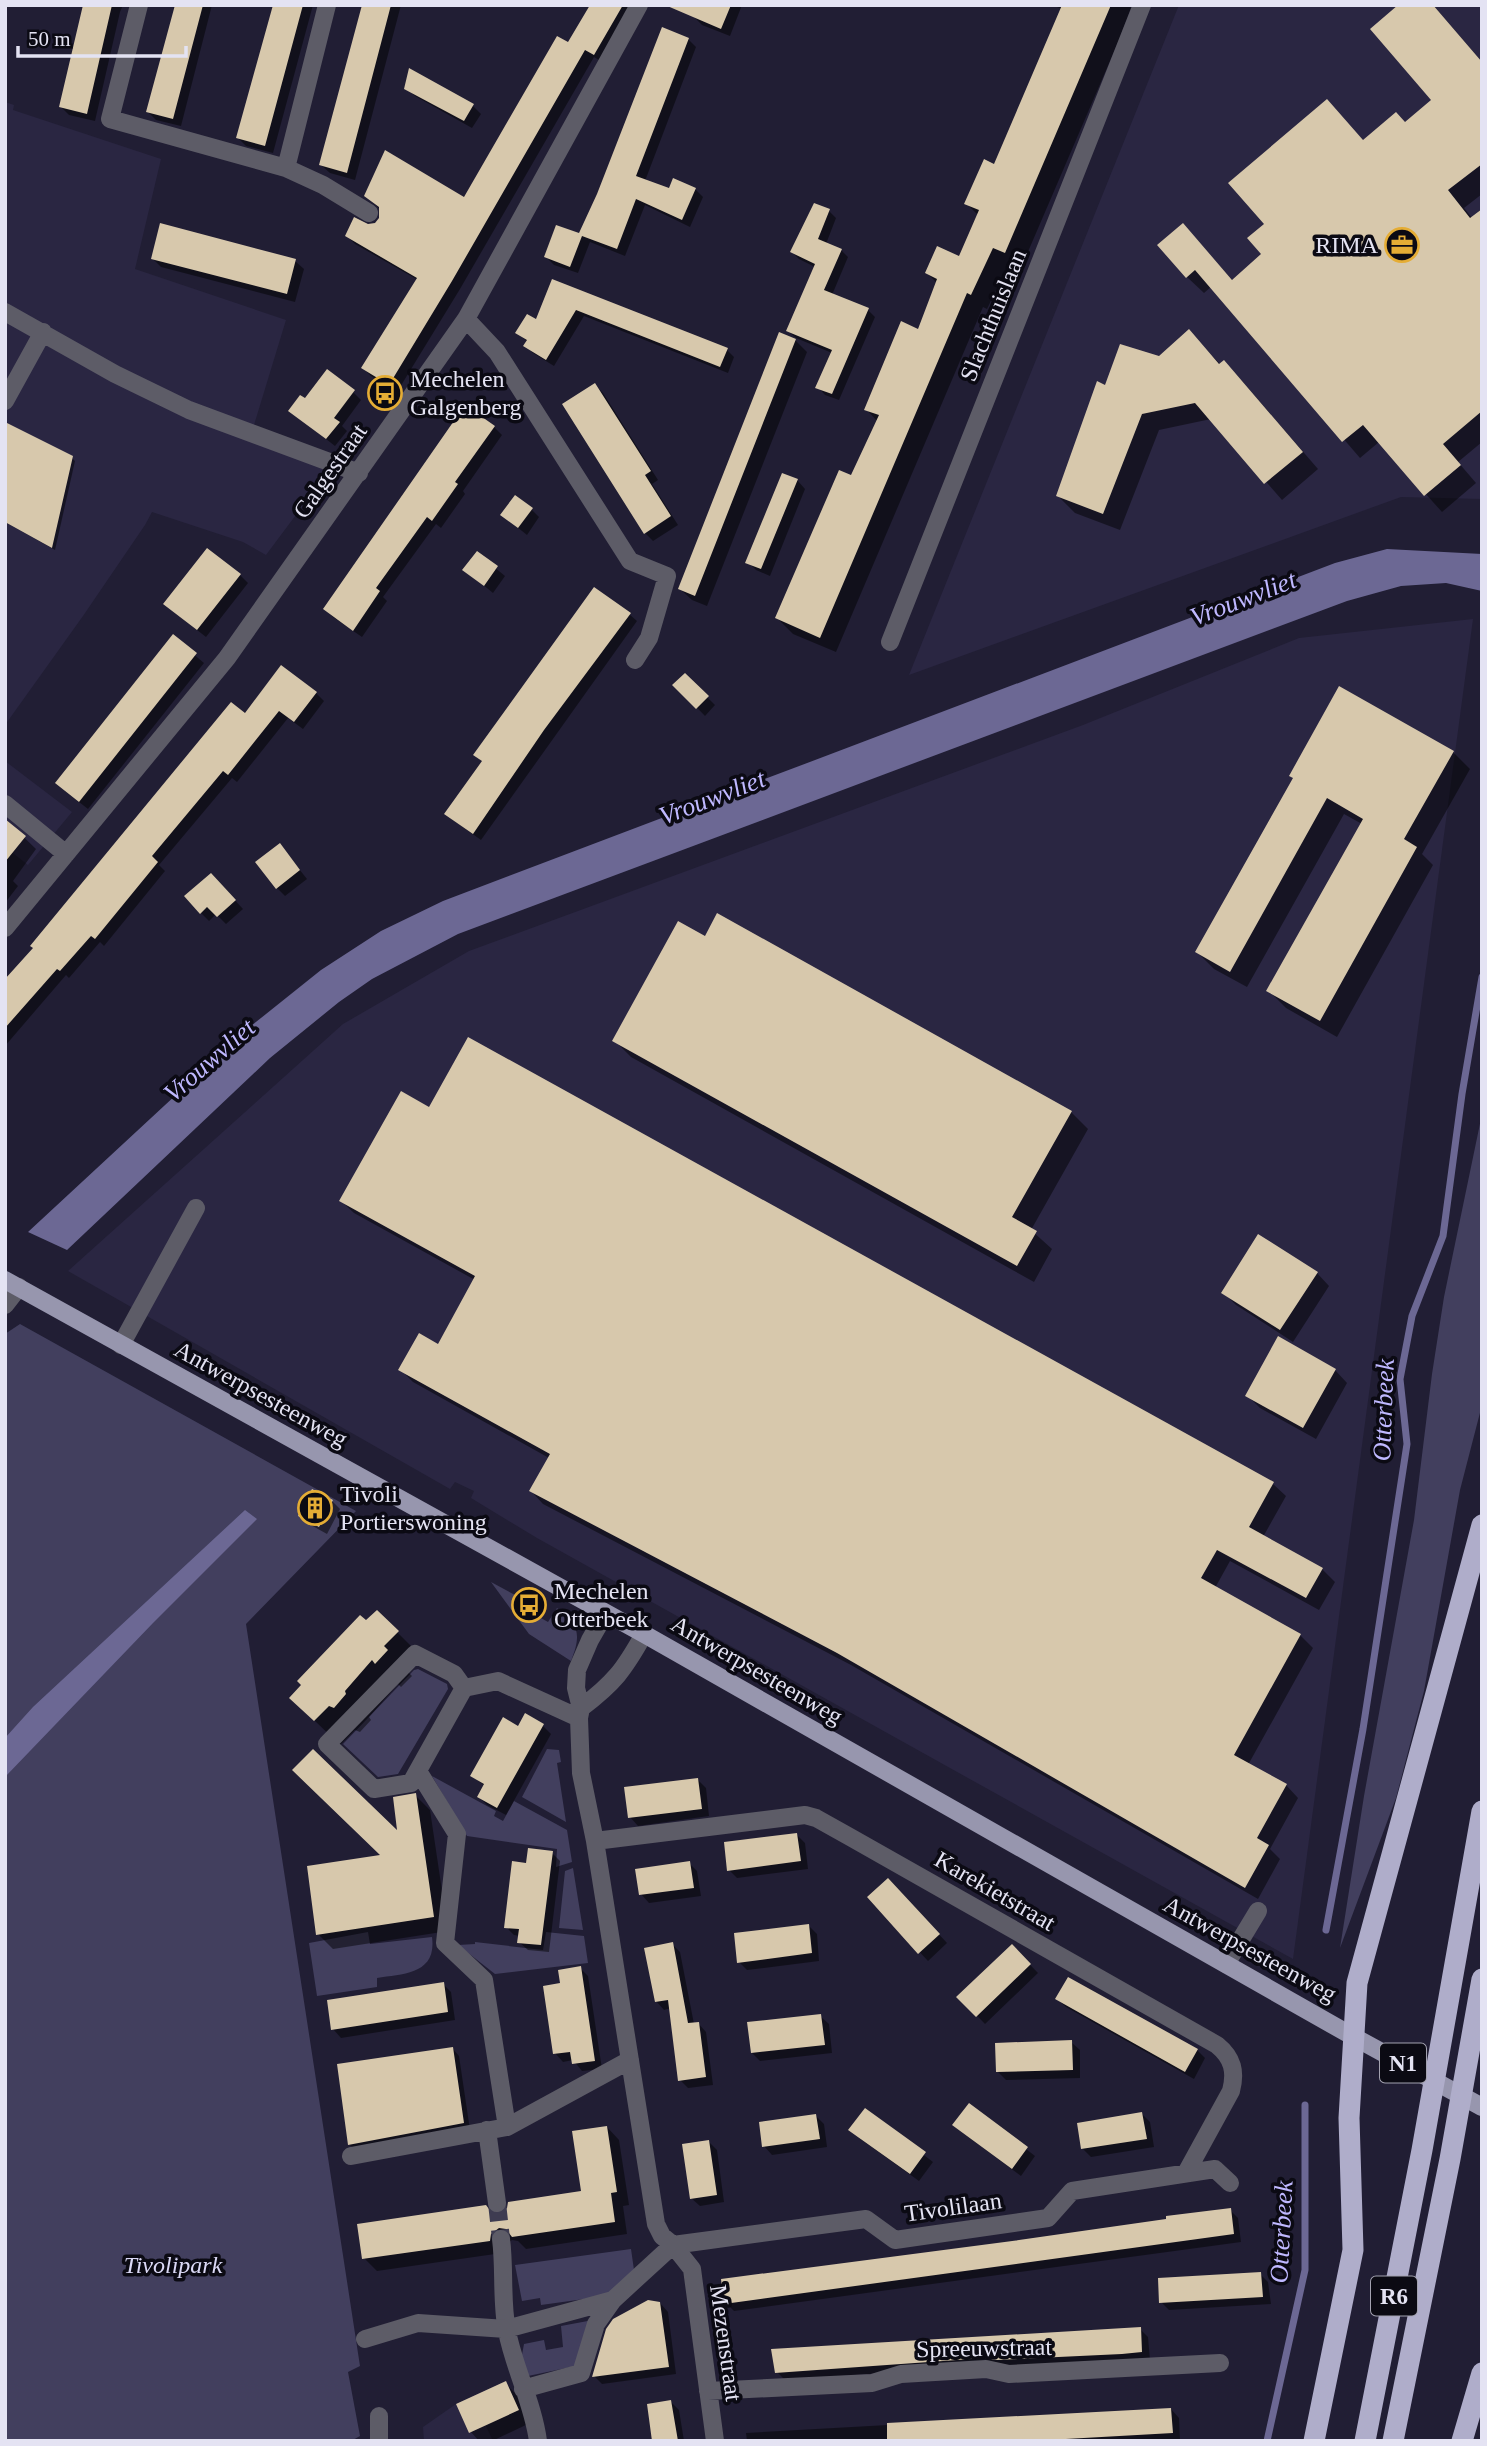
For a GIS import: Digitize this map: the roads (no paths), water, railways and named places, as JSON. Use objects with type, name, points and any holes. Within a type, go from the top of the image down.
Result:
[{"type":"highway","points":[[1314,2441],[1353,2250],[1349,2118],[1357,1983],[1482,1525]]},
{"type":"highway","name":"R6","points":[[1365,2441],[1445,2027],[1482,1811]]},
{"type":"highway","name":"R6","points":[[1393,2441],[1450,2159],[1482,1979]]},
{"type":"highway","points":[[1462,2441],[1482,2373]]},
{"type":"main road","name":"Antwerpsesteenweg","points":[[12,1283],[644,1634],[1482,2107]]},
{"type":"street","points":[[139,5],[110,119],[286,168],[323,185],[369,213]]},
{"type":"street","points":[[286,168],[327,5]]},
{"type":"street","name":"Galgestraat","points":[[5,928],[227,658],[466,319],[639,5]]},
{"type":"street","name":"Slachthuislaan","points":[[890,642],[1142,5]]},
{"type":"street","points":[[5,313],[115,374],[189,410],[359,474]]},
{"type":"street","points":[[466,319],[497,352],[629,561],[667,576],[649,638],[635,660]]},
{"type":"street","points":[[5,401],[43,332]]},
{"type":"street","points":[[5,804],[66,854]]},
{"type":"street","points":[[121,1345],[196,1208]]},
{"type":"street","points":[[5,1305],[12,1283]]},
{"type":"street","points":[[351,2156],[506,2127],[630,2060],[595,1841],[581,1773],[580,1713],[576,1688],[577,1670],[605,1614]]},
{"type":"street","points":[[580,1713],[610,1686],[629,1661],[644,1634]]},
{"type":"street","points":[[464,1688],[454,1674],[415,1654],[327,1744],[373,1790],[411,1783],[464,1688],[498,1681],[580,1713]]},
{"type":"street","points":[[418,1771],[457,1834],[445,1943],[484,1980],[506,2127]]},
{"type":"street","name":"Karekietstraat","points":[[595,1841],[805,1815],[816,1818],[850,1837],[1217,2045],[1226,2053],[1232,2064],[1234,2078],[1231,2091],[1186,2173]]},
{"type":"street","points":[[1226,1964],[1258,1911]]},
{"type":"street","name":"Mezenstraat","points":[[630,2060],[656,2224],[662,2236],[692,2269],[715,2441]]},
{"type":"street","points":[[487,2130],[497,2203]]},
{"type":"street","name":"Tivolilaan","points":[[673,2245],[866,2219],[895,2240],[1048,2218],[1072,2191],[1215,2169],[1230,2183]]},
{"type":"street","points":[[501,2239],[506,2329],[536,2426],[538,2441]]},
{"type":"street","points":[[523,2389],[581,2373],[596,2324],[612,2300],[673,2245]]},
{"type":"street","points":[[365,2339],[418,2323],[506,2329],[612,2300]]},
{"type":"street","name":"Spreeuwstraat","points":[[708,2391],[872,2383],[901,2374],[986,2369],[1009,2374],[1220,2363]]},
{"type":"street","points":[[379,2416],[379,2441]]},
{"type":"water","name":"Vrouwvliet","points":[[1387,549],[1482,554],[1482,591],[1446,583],[1401,586],[1347,601],[458,934],[372,979],[339,1002],[270,1058],[67,1250],[28,1232],[246,1030],[321,970],[381,931],[443,901],[1335,563]]},
{"type":"water","points":[[245,1510],[257,1519],[5,1777],[5,1738],[33,1707]]},
{"type":"waterway","name":"Otterbeek","points":[[1326,1930],[1363,1729],[1407,1444],[1400,1379],[1412,1316],[1443,1236],[1462,1094],[1482,977]]},
{"type":"waterway","name":"Otterbeek","points":[[1267,2441],[1305,2270],[1305,2105]]},
{"type":"tunnel","points":[[497,2203],[501,2239]]},
{"type":"place","name":"RIMA","points":[[1402,245]]},
{"type":"place","name":"Mechelen Galgenberg","points":[[385,393]]},
{"type":"place","name":"Tivoli Portierswoning","points":[[315,1508]]},
{"type":"place","name":"Mechelen Otterbeek","points":[[529,1605]]},
{"type":"park label","name":"Tivolipark","points":[[173,2265]]}]
